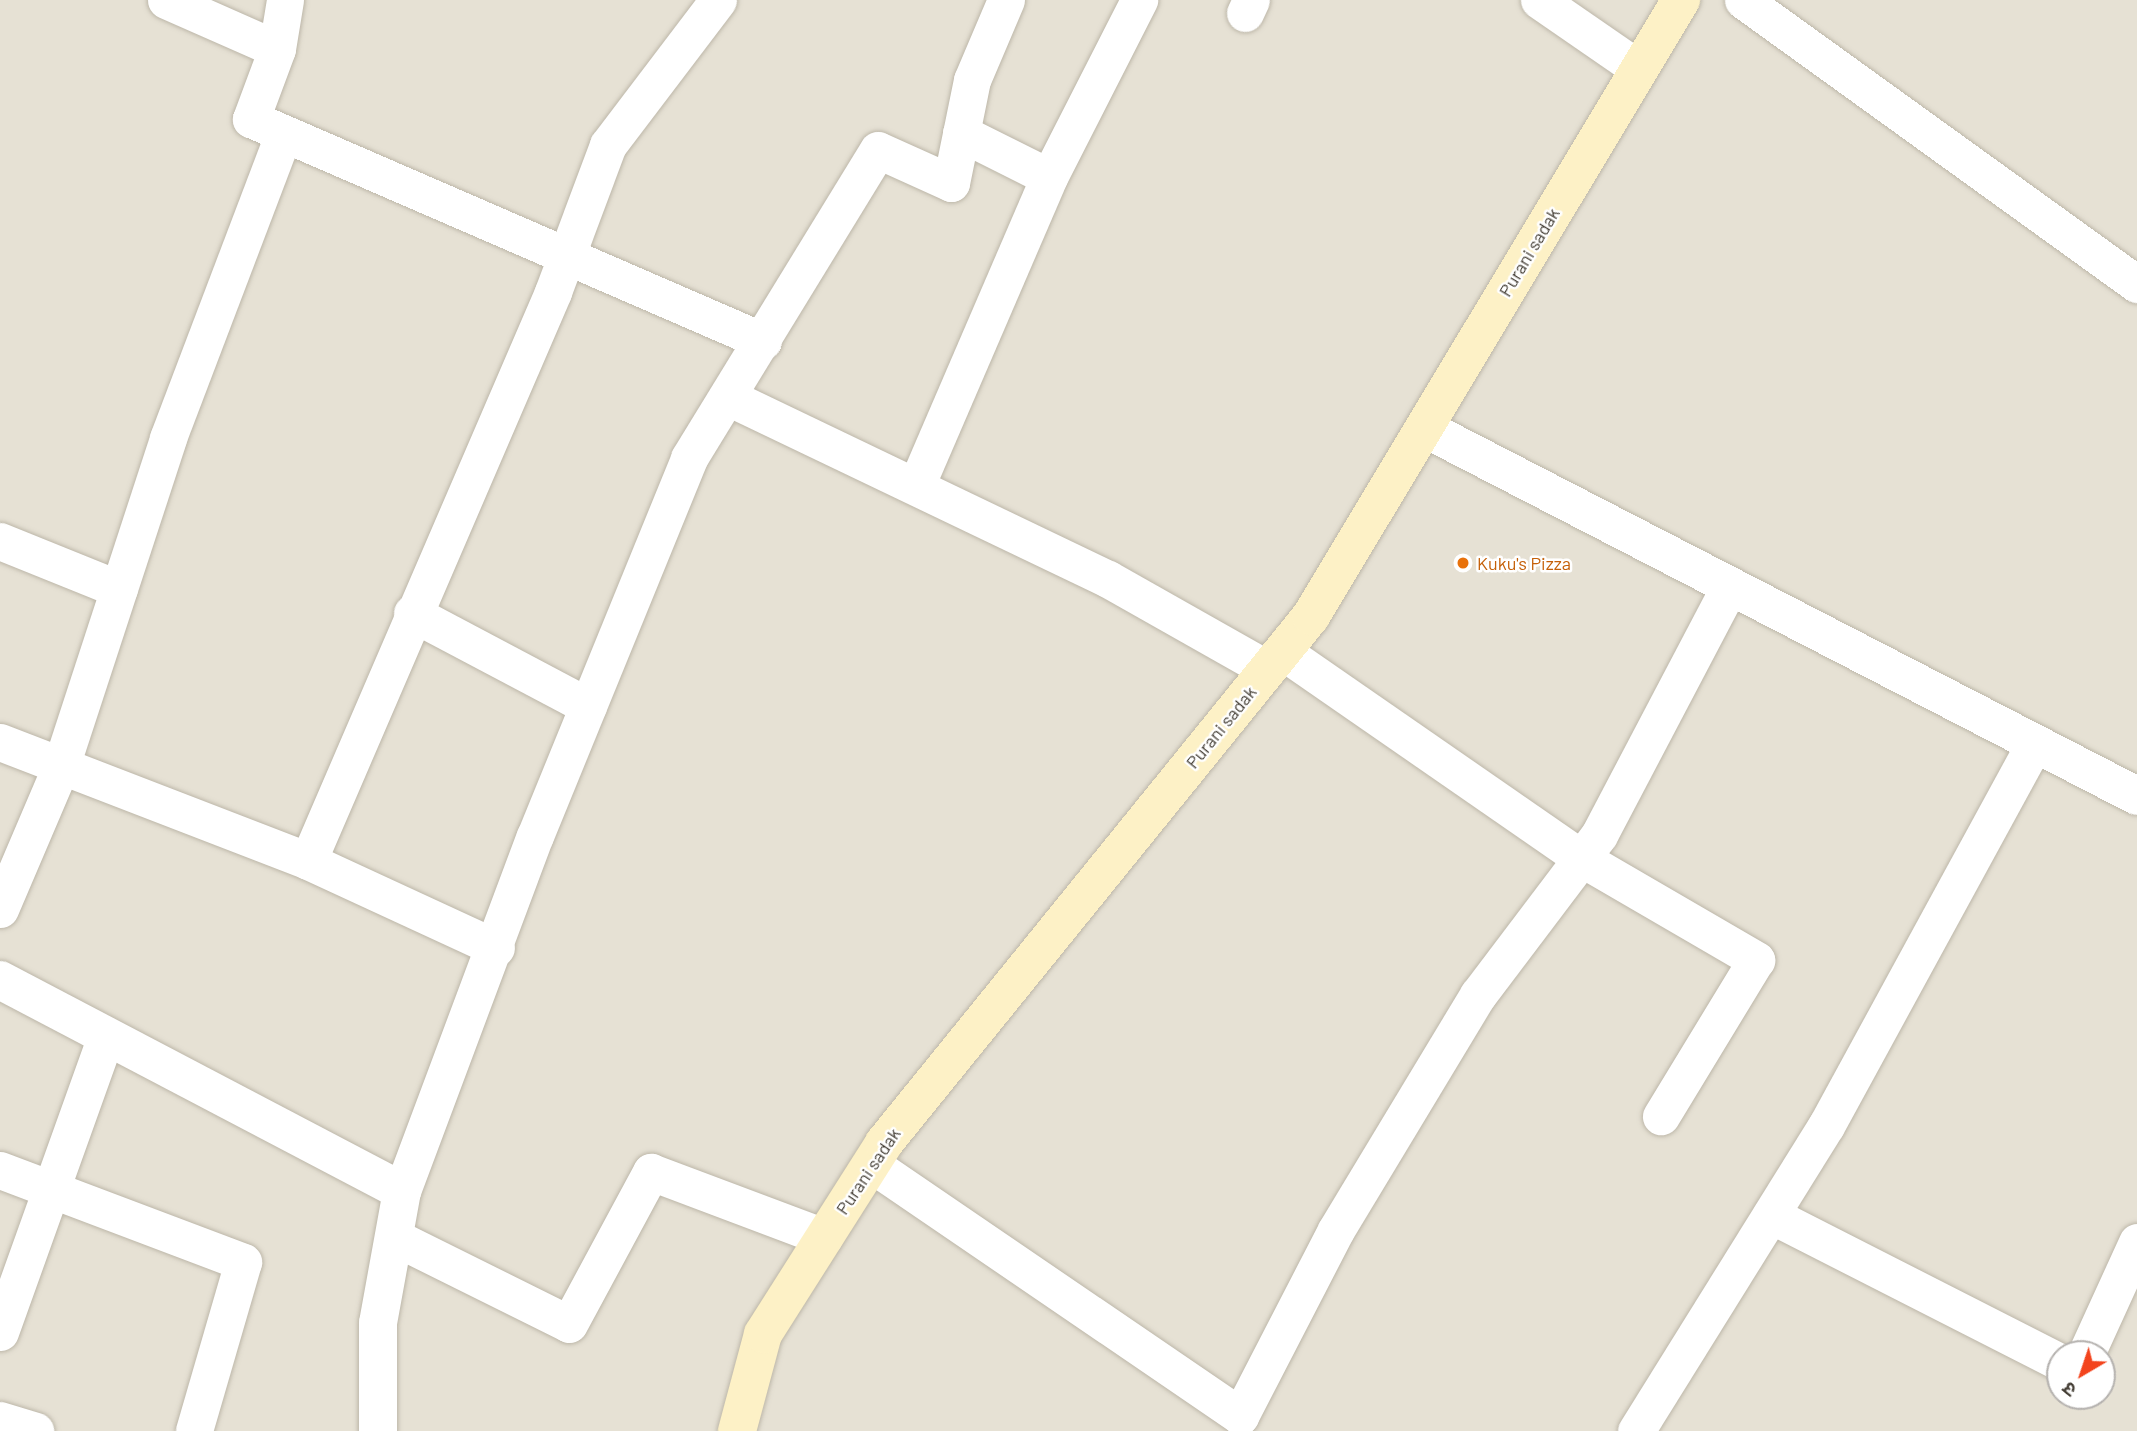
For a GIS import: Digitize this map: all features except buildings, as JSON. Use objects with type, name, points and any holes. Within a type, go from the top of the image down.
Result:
[{"type":"main road","name":"Purani sadak","points":[[737,1431],[763,1334],[871,1164],[1311,616],[1681,0]]},
{"type":"street","points":[[166,0],[277,49]]},
{"type":"street","points":[[285,0],[277,49],[251,119],[282,138],[568,252],[763,341]]},
{"type":"street","points":[[308,861],[568,252],[608,145],[718,0]]},
{"type":"street","points":[[378,1431],[378,1323],[402,1191],[588,706],[689,458],[878,150],[951,183],[972,80],[1006,0]]},
{"type":"street","points":[[916,486],[1049,177],[1139,0]]},
{"type":"street","points":[[1539,0],[1639,69]]},
{"type":"street","points":[[1743,0],[2137,284]]},
{"type":"street","points":[[961,133],[1049,177]]},
{"type":"street","points":[[0,909],[61,766],[167,438],[282,138]]},
{"type":"street","points":[[728,397],[1275,660],[1581,858],[1756,960],[1661,1116]]},
{"type":"street","points":[[1424,428],[2137,796]]},
{"type":"street","points":[[0,541],[119,589]]},
{"type":"street","points":[[871,1164],[1235,1423],[1336,1230],[1478,995],[1581,858],[1730,586]]},
{"type":"street","points":[[412,613],[588,706]]},
{"type":"street","points":[[0,742],[308,861],[496,948]]},
{"type":"street","points":[[1636,1431],[1826,1126],[2035,743]]},
{"type":"street","points":[[0,980],[402,1191]]},
{"type":"street","points":[[0,1332],[54,1190],[106,1036]]},
{"type":"street","points":[[0,1170],[243,1262],[194,1431]]},
{"type":"street","points":[[394,1237],[569,1324],[651,1172],[824,1237]]},
{"type":"street","points":[[1771,1215],[2046,1355]]},
{"type":"street","points":[[2093,1340],[2135,1250]]},
{"type":"street","points":[[0,1420],[35,1431]]},
{"type":"shaded area","points":[[0,0],[2137,0],[2137,1431],[0,1431]]},
{"type":"place","name":"Kuku's Pizza","points":[[1463,563]]}]
